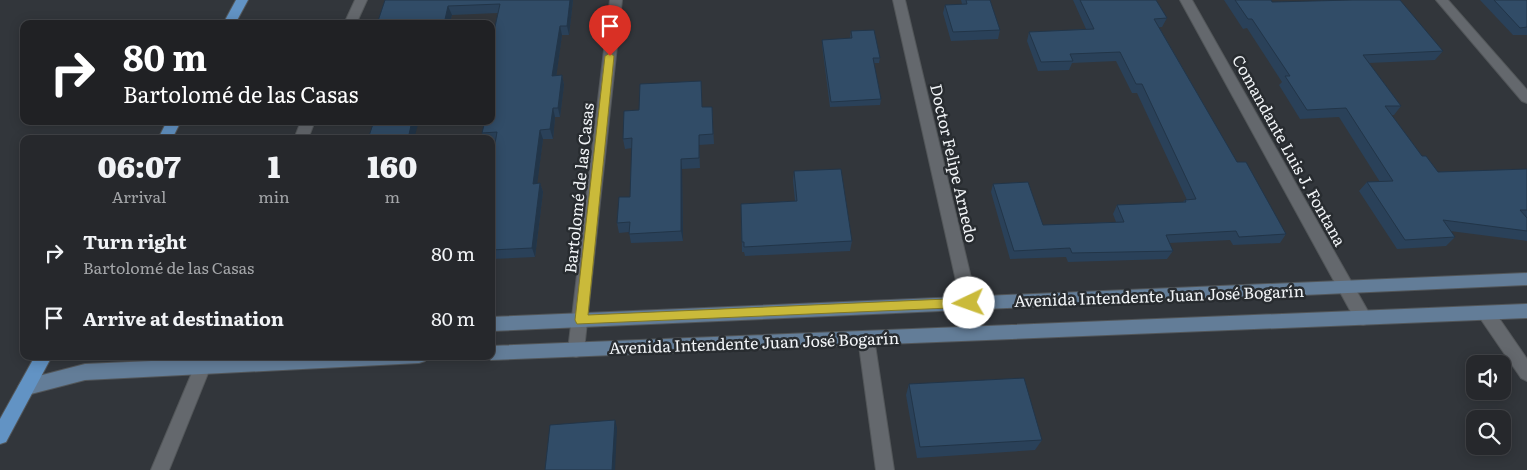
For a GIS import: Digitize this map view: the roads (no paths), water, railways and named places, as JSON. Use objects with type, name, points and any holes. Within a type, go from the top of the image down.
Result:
[{"type":"main road","points":[[230,20],[242,0]]},
{"type":"main road","points":[[0,436],[42,360]]},
{"type":"street","points":[[352,20],[360,0]]},
{"type":"street","name":"Bartolomé de las Casas","points":[[576,350],[581,320],[616,0]]},
{"type":"street","name":"Doctor Felipe Arnedo","points":[[900,0],[969,303],[973,334]]},
{"type":"street","name":"Comandante Luis J. Fontana","points":[[1186,0],[1364,318]]},
{"type":"street","points":[[1442,0],[1527,98]]},
{"type":"street","name":"Avenida Intendente Juan José Bogarín","points":[[495,324],[1527,279]]},
{"type":"street","name":"Avenida Intendente Juan José Bogarín","points":[[495,353],[1527,311]]},
{"type":"street","points":[[1486,313],[1527,373]]},
{"type":"street","points":[[866,338],[884,470]]},
{"type":"street","points":[[27,387],[85,372],[205,361],[248,360]]},
{"type":"street","points":[[160,470],[205,361]]}]
